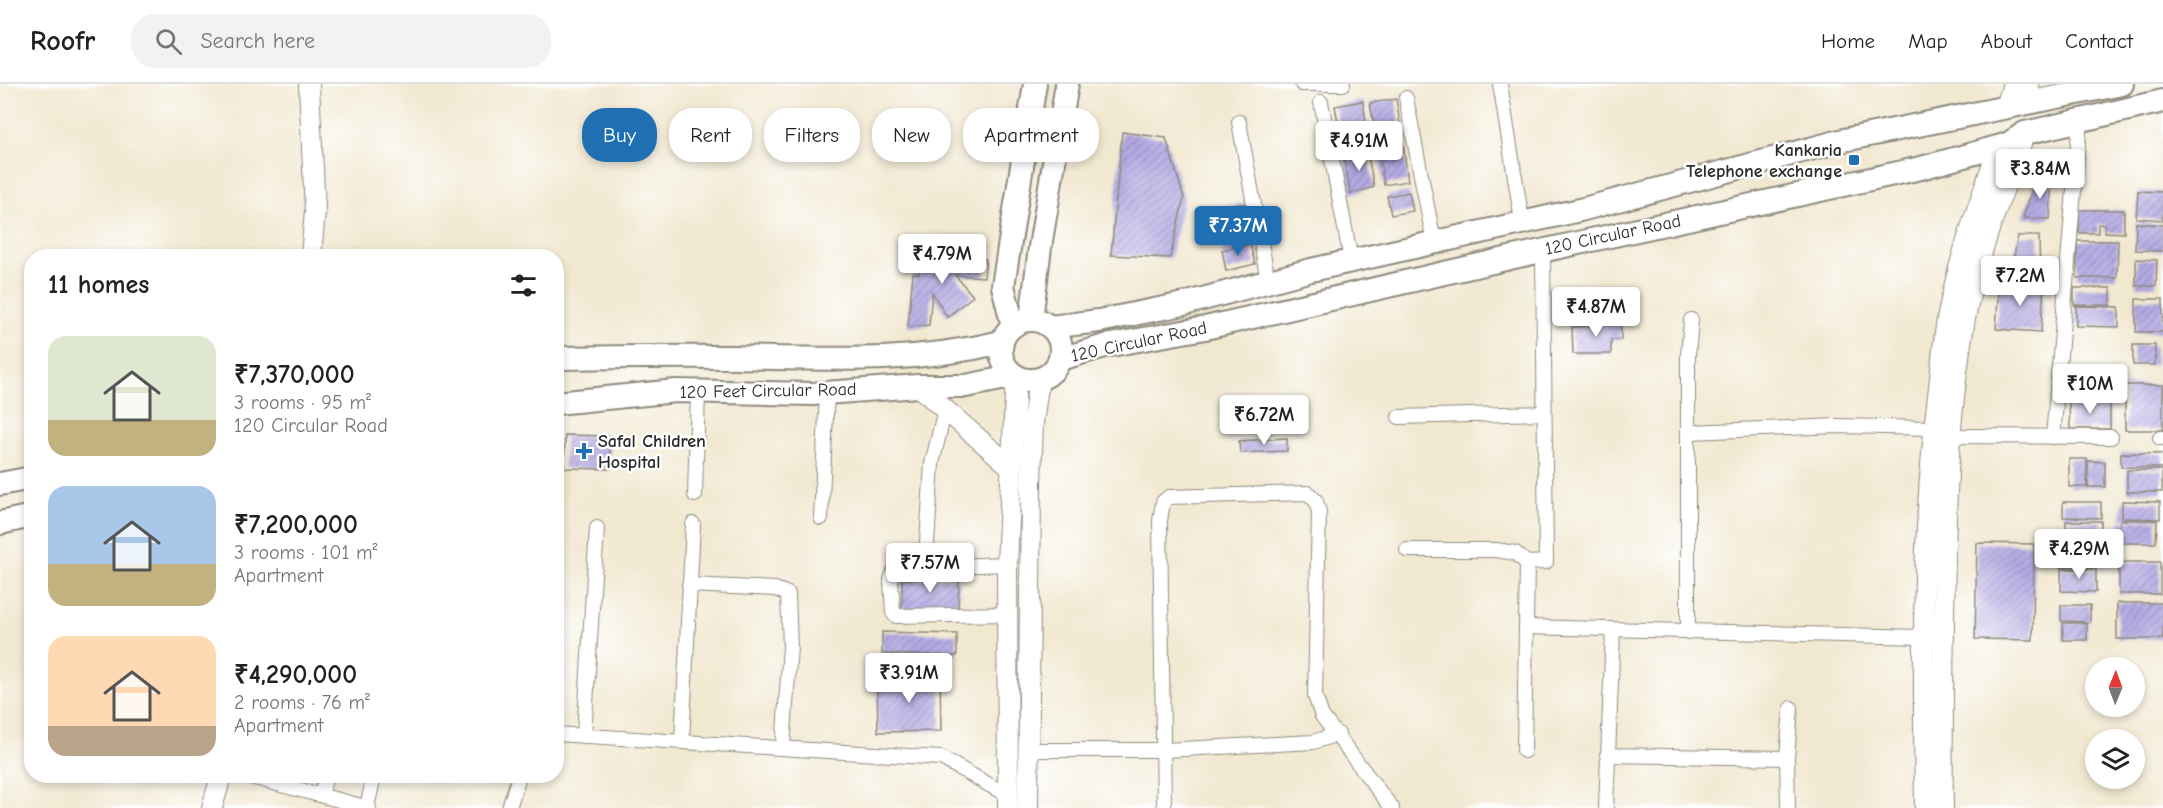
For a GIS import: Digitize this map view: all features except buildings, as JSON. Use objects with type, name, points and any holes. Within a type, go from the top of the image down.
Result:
[{"type":"main road","points":[[309,84],[315,211],[312,249]]},
{"type":"main road","points":[[1035,84],[1003,286],[1024,329],[1060,341],[1060,359],[1048,375],[1039,379],[1023,379],[1016,376],[1003,361],[1024,329],[1067,84]]},
{"type":"main road","points":[[1943,808],[1941,669],[1945,499],[1942,432],[1948,315],[1966,244],[1999,146],[2013,84]]},
{"type":"main road","name":"120 Circular Road","points":[[1024,329],[1099,321],[1184,304],[1351,260],[1580,210],[1844,141],[2006,107],[2030,93],[2122,84]]},
{"type":"main road","points":[[1925,808],[1926,498],[1965,318],[1998,204],[2025,133],[2030,93]]},
{"type":"main road","name":"120 Circular Road","points":[[1060,359],[1105,346],[1205,328],[1922,168],[1999,146],[2025,133],[2163,101]]},
{"type":"main road","name":"120 Feet Circular Road","points":[[564,358],[675,356],[882,360],[959,352],[1024,329]]},
{"type":"main road","points":[[1009,802],[1007,564],[1016,376]]},
{"type":"main road","name":"120 Feet Circular Road","points":[[564,402],[698,392],[827,393],[918,386],[966,386],[1016,376]]},
{"type":"main road","points":[[1028,808],[1032,453],[1033,423],[1039,379]]},
{"type":"main road","points":[[918,386],[1011,467]]},
{"type":"main road","points":[[0,484],[24,480]]},
{"type":"main road","points":[[0,523],[24,518]]},
{"type":"main road","points":[[212,808],[219,783]]},
{"type":"street","points":[[1302,84],[1343,84]]},
{"type":"street","points":[[1500,84],[1522,222]]},
{"type":"street","points":[[1406,98],[1434,242]]},
{"type":"street","points":[[1321,102],[1351,260]]},
{"type":"street","points":[[2053,437],[2080,120]]},
{"type":"street","points":[[1239,122],[1268,281]]},
{"type":"street","points":[[1407,550],[1496,550],[1515,553],[1527,563],[1546,562],[1543,251]]},
{"type":"street","points":[[1688,632],[1690,432],[1688,356],[1691,320]]},
{"type":"street","points":[[695,495],[698,392]]},
{"type":"street","points":[[820,518],[827,393]]},
{"type":"street","points":[[927,543],[932,464],[945,409]]},
{"type":"street","points":[[1399,417],[1544,413]]},
{"type":"street","points":[[1690,432],[1836,426],[2053,437],[2111,437]]},
{"type":"street","points":[[1164,808],[1165,750],[1160,521],[1163,502],[1169,497],[1308,493],[1316,501],[1319,512],[1315,696],[1322,716],[1338,734],[1392,808]]},
{"type":"street","points":[[682,741],[693,524]]},
{"type":"street","points":[[584,736],[597,528]]},
{"type":"street","points":[[1524,751],[1527,563]]},
{"type":"street","points":[[1007,564],[900,568],[894,571],[891,580],[893,613],[896,616],[1007,614]]},
{"type":"street","points":[[689,585],[775,590],[788,594],[790,638],[783,747]]},
{"type":"street","points":[[1526,627],[1924,637]]},
{"type":"street","points":[[1606,808],[1613,630]]},
{"type":"street","points":[[1788,808],[1787,758],[1791,708]]},
{"type":"street","points":[[1029,750],[1165,750],[1313,742],[1338,734]]},
{"type":"street","points":[[564,735],[941,758],[1009,802]]},
{"type":"street","points":[[1607,755],[1787,758]]},
{"type":"street","points":[[275,783],[368,808],[373,783]]},
{"type":"street","points":[[321,795],[324,783]]},
{"type":"street","points":[[509,808],[517,783]]},
{"type":"place","name":"Kankaria Telephone exchange","points":[[1854,160]]},
{"type":"place","name":"Safal Children Hospital","points":[[584,451]]}]
